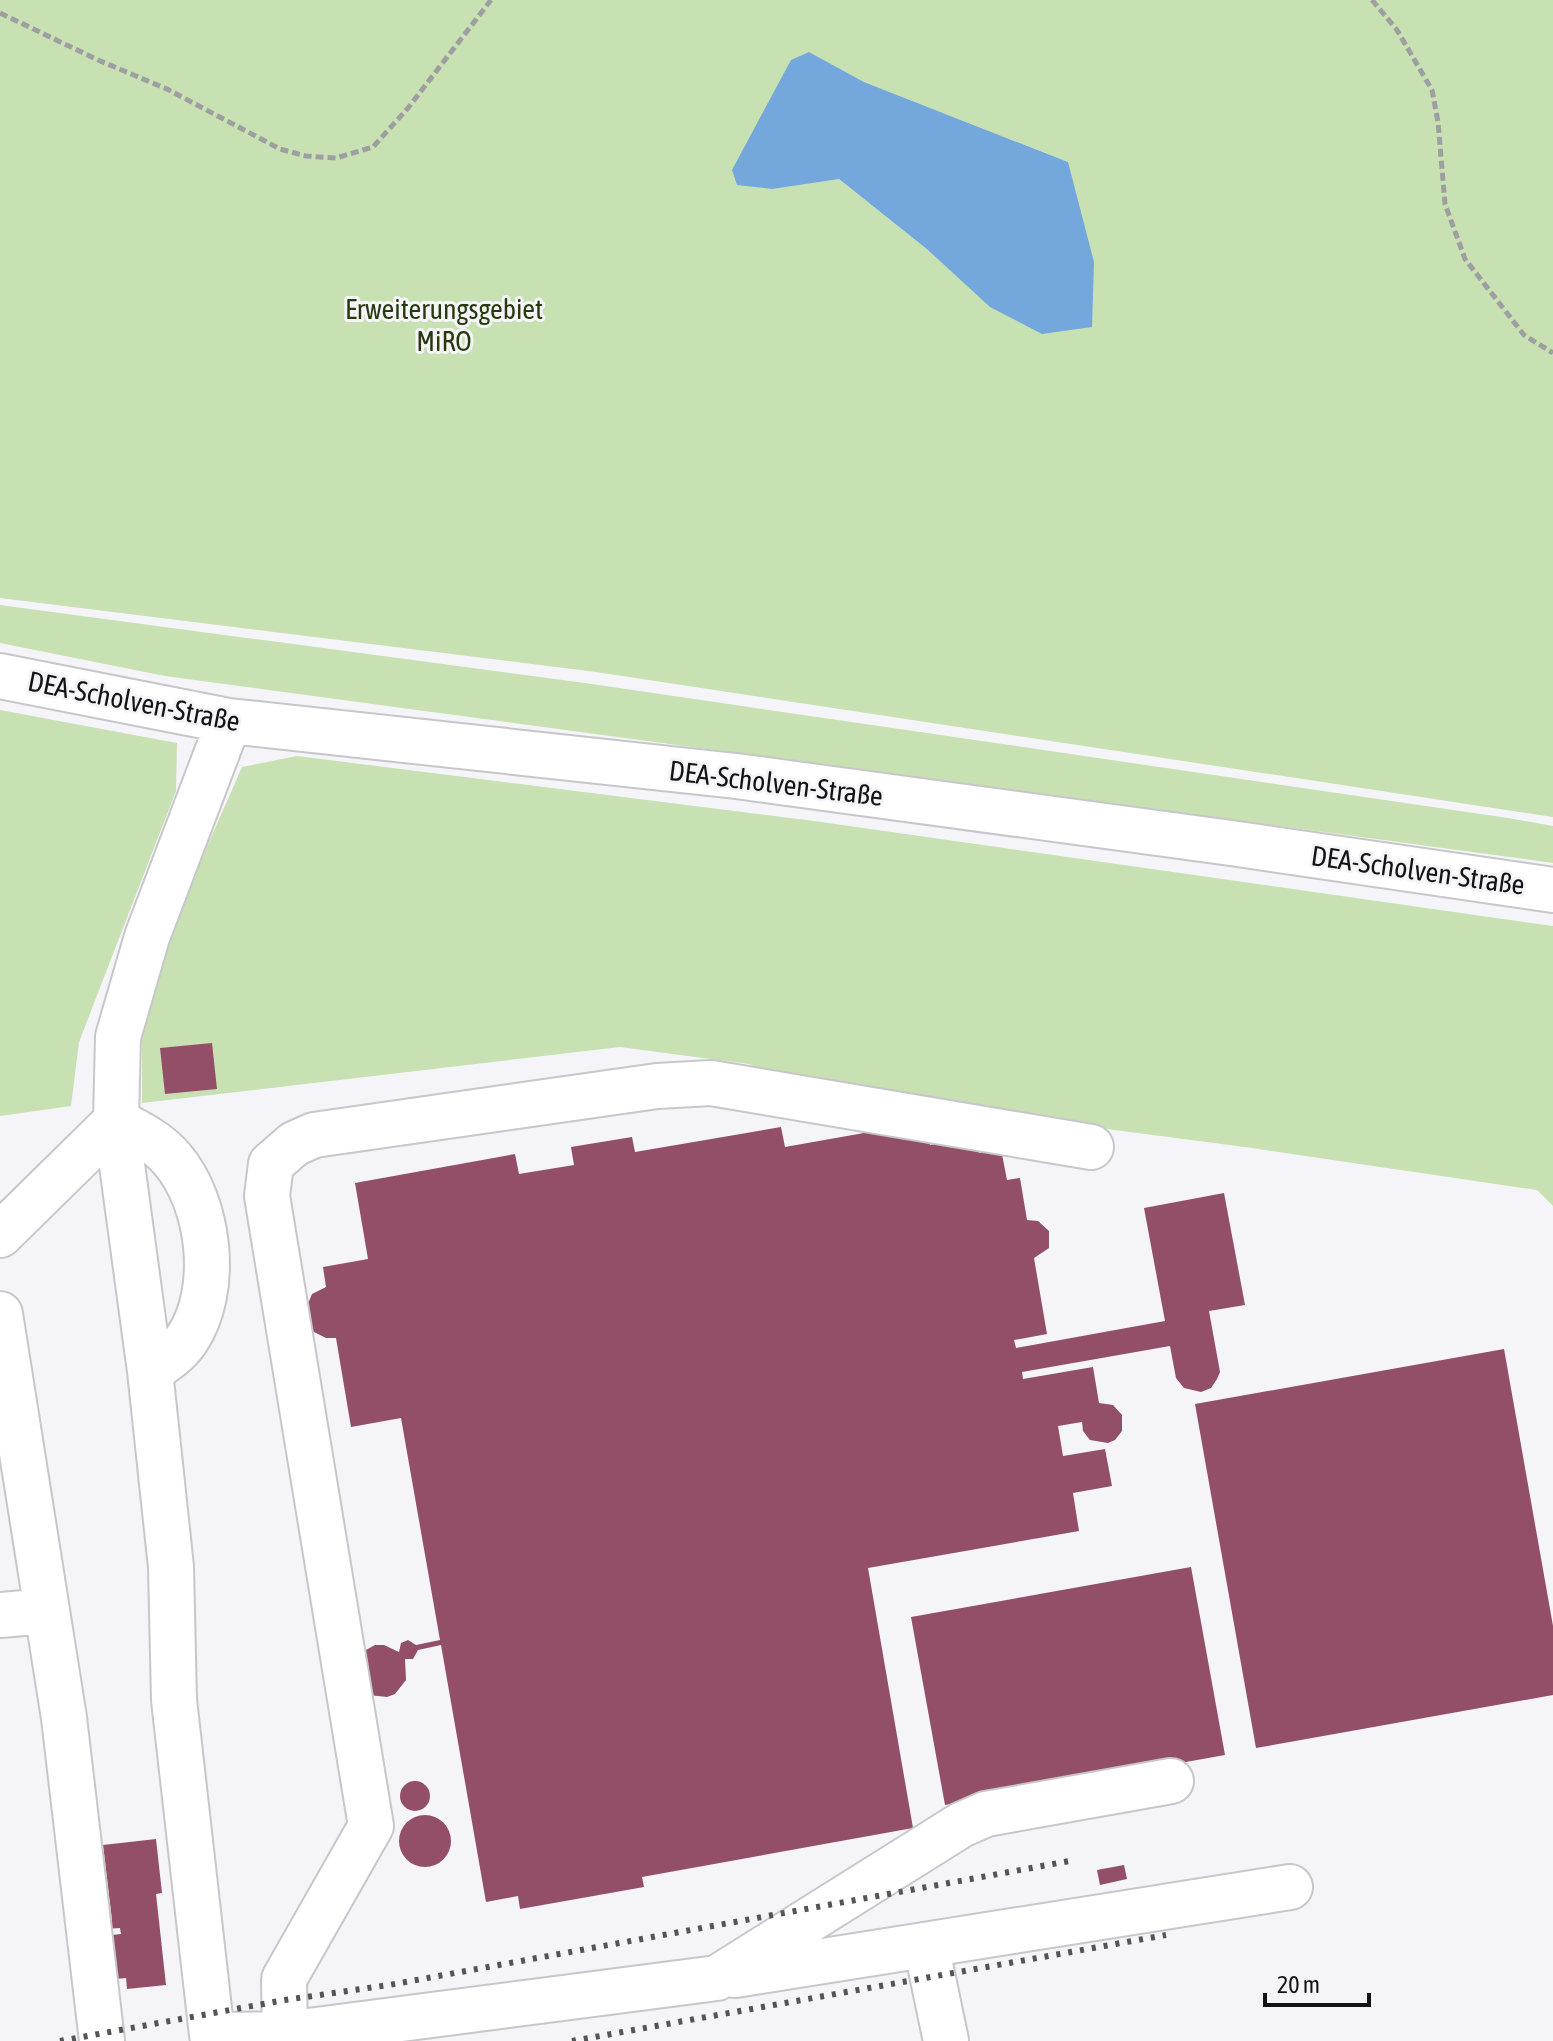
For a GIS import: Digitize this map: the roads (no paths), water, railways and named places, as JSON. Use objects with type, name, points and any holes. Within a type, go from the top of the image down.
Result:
[{"type":"street","name":"DEA-Scholven-Straße","points":[[0,676],[229,721],[736,776],[1553,890]]},
{"type":"street","points":[[229,721],[147,937],[118,1037],[116,1121],[150,1371],[171,1567],[174,1700],[212,2035],[285,2037],[717,1978],[1290,1887]]},
{"type":"street","points":[[285,2037],[284,1979],[371,1826],[267,1196],[271,1164],[294,1144],[314,1135],[657,1086],[711,1083],[1091,1147]]},
{"type":"street","points":[[0,1235],[116,1121]]},
{"type":"street","points":[[116,1121],[140,1133],[172,1158],[191,1188],[206,1239],[207,1281],[198,1317],[187,1339],[169,1359],[150,1371]]},
{"type":"street","points":[[0,1314],[64,1718],[102,2041]]},
{"type":"street","points":[[0,1615],[47,1611]]},
{"type":"street","points":[[717,1978],[961,1825],[986,1814],[1171,1781]]},
{"type":"street","points":[[926,1945],[946,2041]]},
{"type":"water","points":[[809,52],[864,82],[1068,162],[1094,262],[1092,327],[1042,334],[990,307],[928,250],[839,179],[772,189],[737,185],[732,170],[791,60]]},
{"type":"railway","points":[[60,2041],[285,2000],[389,1985],[1075,1860]]},
{"type":"railway","points":[[572,2041],[1166,1935]]},
{"type":"park label","name":"Erweiterungsgebiet MiRO","points":[[444,325]]}]
